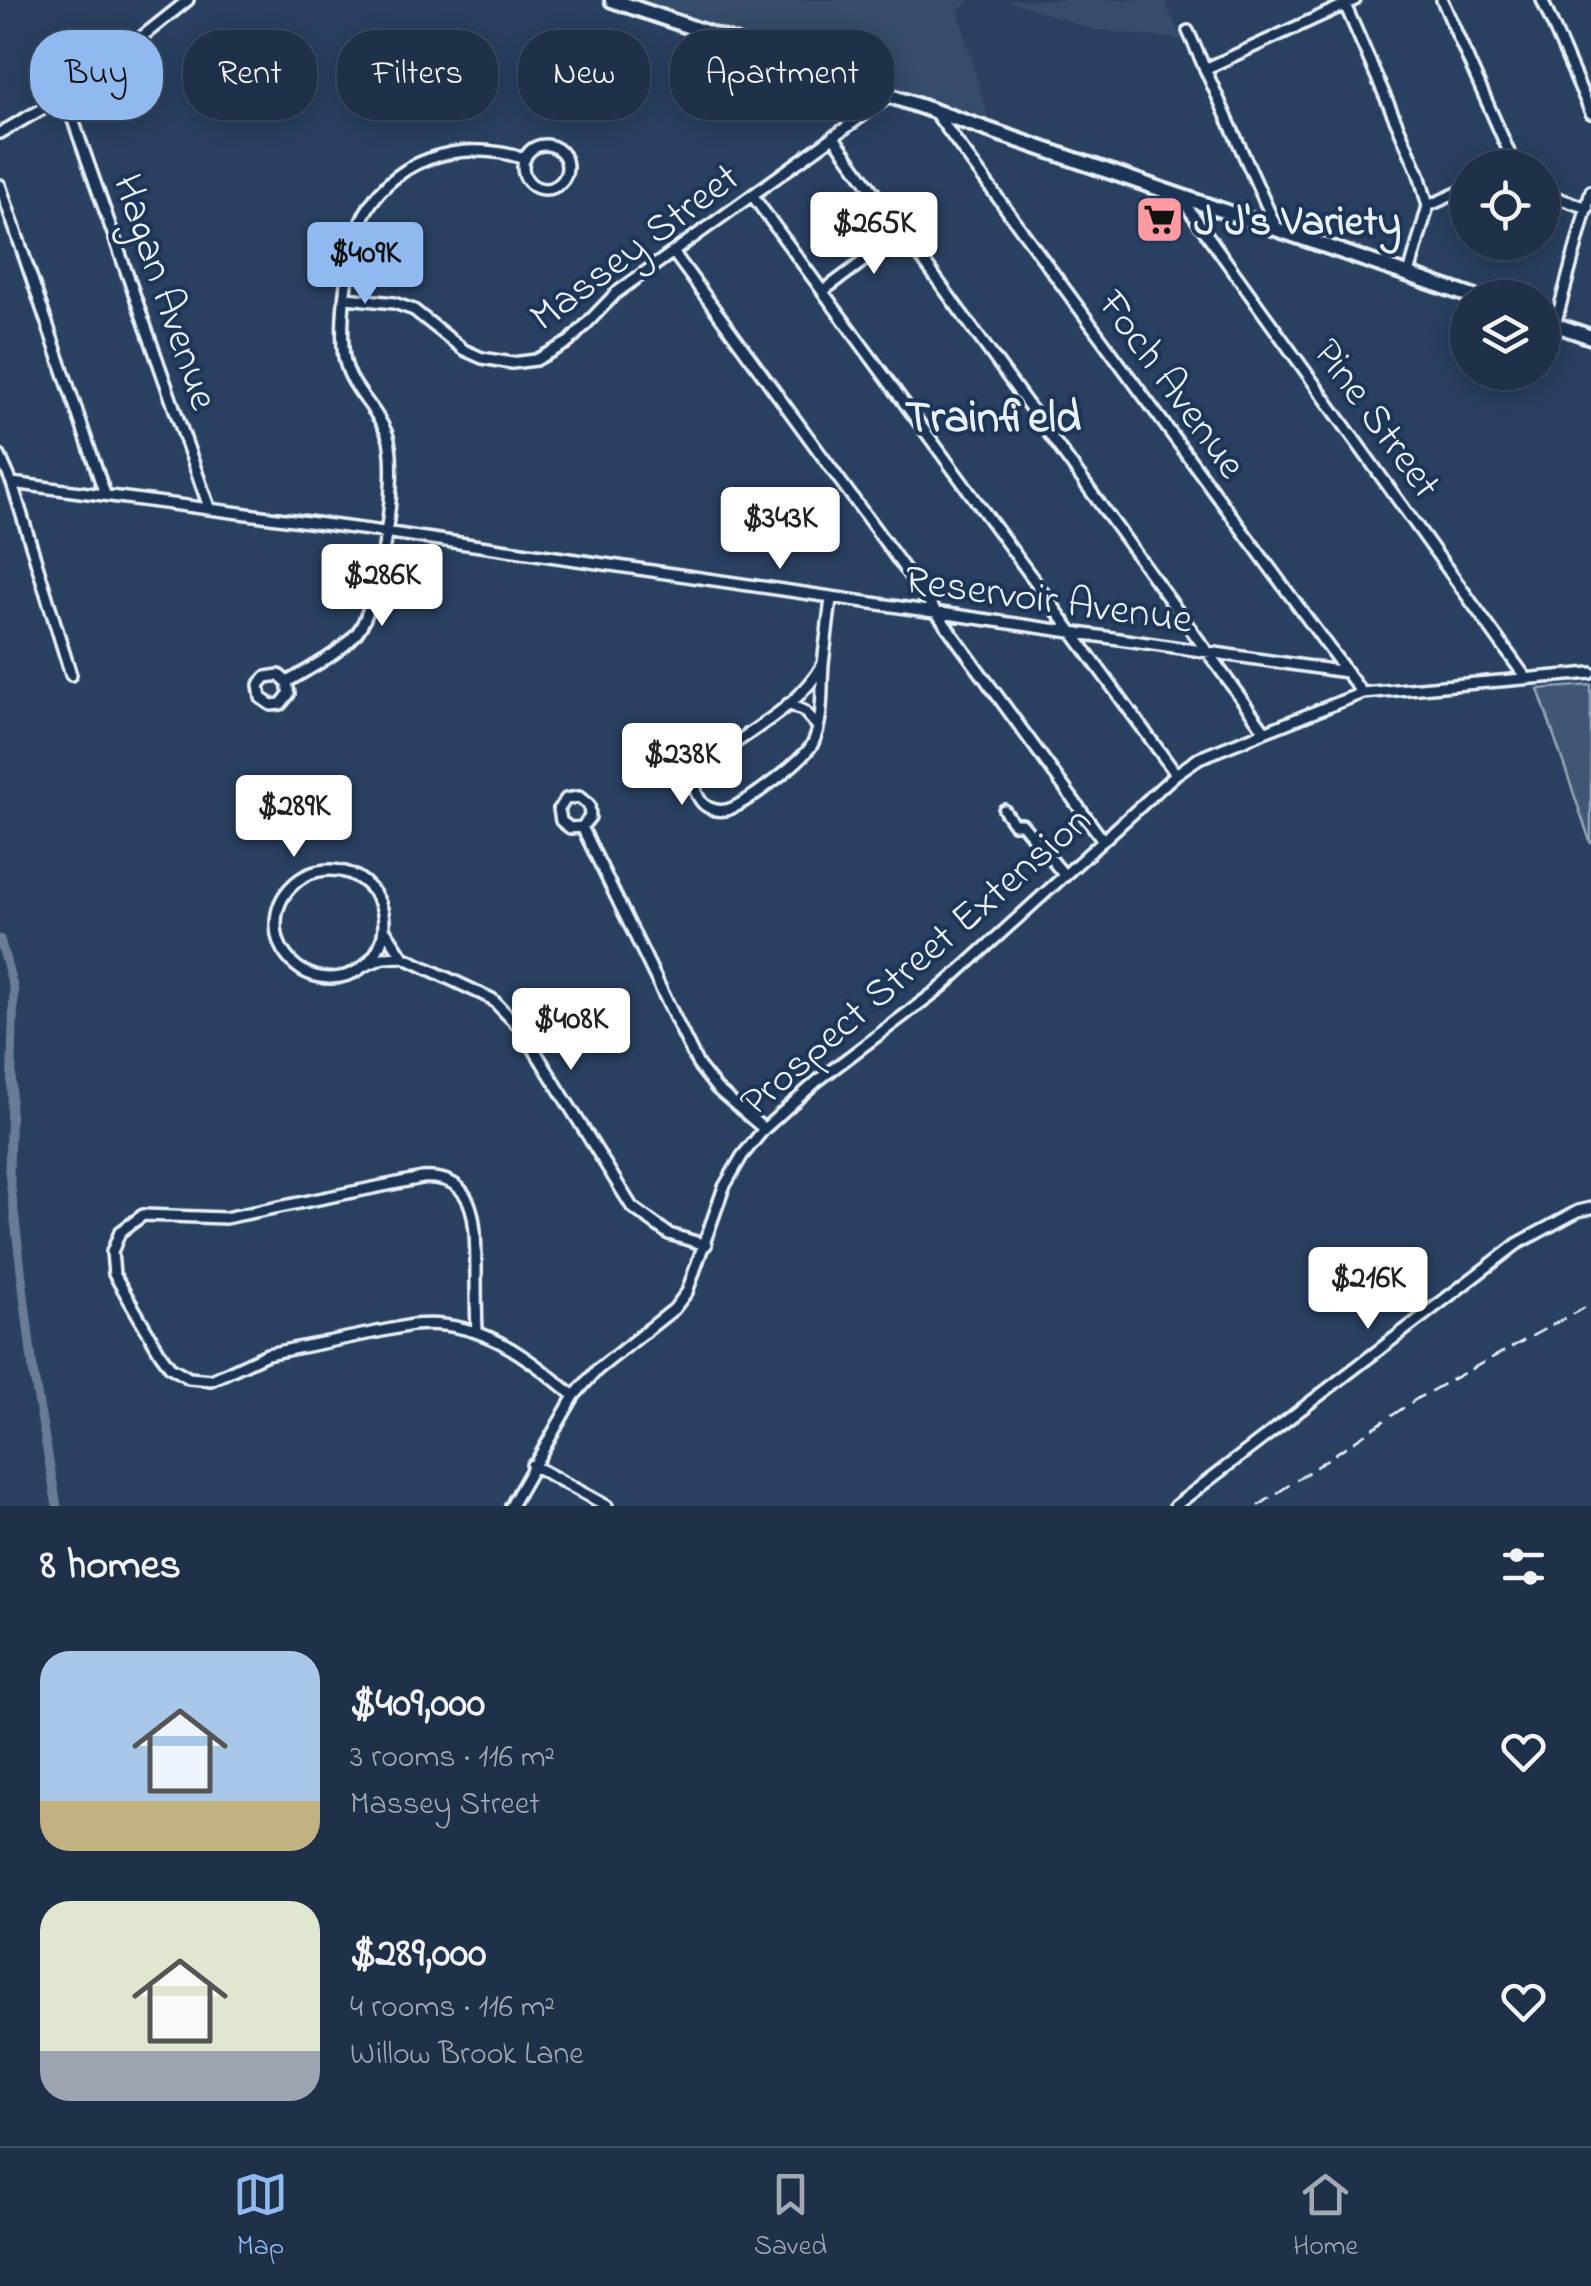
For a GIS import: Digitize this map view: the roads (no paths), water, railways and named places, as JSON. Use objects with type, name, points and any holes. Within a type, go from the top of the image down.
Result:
[{"type":"main road","points":[[612,0],[699,30]]},
{"type":"main road","points":[[894,97],[1450,289]]},
{"type":"main road","points":[[1560,327],[1591,337]]},
{"type":"street","points":[[150,30],[188,0]]},
{"type":"street","points":[[1442,0],[1506,150]]},
{"type":"street","points":[[1542,0],[1591,113]]},
{"type":"street","points":[[1205,69],[1348,2],[1419,174],[1428,206],[1410,274]]},
{"type":"street","points":[[1188,31],[1277,228]]},
{"type":"street","name":"Foch Avenue","points":[[934,111],[1362,693]]},
{"type":"street","points":[[0,134],[30,117]]},
{"type":"street","name":"Hagan Avenue","points":[[73,120],[208,507]]},
{"type":"street","name":"Massey Street","points":[[347,298],[404,306],[430,320],[472,354],[500,362],[524,363],[548,355],[569,342],[616,293],[856,120]]},
{"type":"street","points":[[833,136],[1264,730]]},
{"type":"street","points":[[537,147],[555,148],[564,157],[566,174],[554,187],[537,188],[526,176],[525,159],[537,147]]},
{"type":"street","points":[[287,682],[341,648],[363,625],[375,596],[392,487],[391,446],[384,428],[348,374],[343,348],[352,252],[358,229],[373,201],[397,177],[426,159],[456,150],[488,151],[525,159]]},
{"type":"street","points":[[0,186],[105,494]]},
{"type":"street","points":[[1560,291],[1589,208],[1591,191]]},
{"type":"street","name":"Pine Street","points":[[1178,194],[1526,678]]},
{"type":"street","points":[[752,195],[1176,774]]},
{"type":"street","points":[[1428,206],[1450,196]]},
{"type":"street","points":[[1560,199],[1589,208]]},
{"type":"street","points":[[823,291],[902,232]]},
{"type":"street","points":[[673,252],[1102,839]]},
{"type":"street","points":[[0,456],[12,483],[71,675]]},
{"type":"street","name":"Reservoir Avenue","points":[[12,483],[208,507],[1346,672]]},
{"type":"street","points":[[822,664],[807,688],[701,769],[695,784],[704,805],[720,811],[736,806],[803,758],[818,728],[831,599]]},
{"type":"street","name":"Prospect Street Extension","points":[[511,1506],[574,1396],[597,1370],[681,1301],[693,1282],[724,1187],[764,1129],[816,1082],[943,986],[1176,774],[1199,758],[1362,693],[1591,673]]},
{"type":"street","points":[[788,704],[804,711],[818,728]]},
{"type":"street","points":[[1004,810],[1014,824],[1022,824],[1065,876]]},
{"type":"street","points":[[582,827],[698,1065],[718,1089],[764,1129]]},
{"type":"street","points":[[364,966],[376,953],[384,928],[383,910],[376,894],[349,872],[314,872],[298,880],[282,900],[276,916],[282,950],[300,969],[332,978],[349,975],[383,958],[403,957],[485,995],[506,1010],[522,1030],[632,1207],[669,1234],[706,1245]]},
{"type":"street","points":[[384,928],[403,957]]},
{"type":"street","points":[[477,1330],[474,1213],[464,1193],[438,1178],[225,1218],[143,1215],[124,1226],[113,1245],[114,1274],[160,1353],[176,1372],[196,1380],[218,1378],[267,1354],[412,1325],[451,1325],[477,1330],[514,1349],[574,1396]]},
{"type":"street","points":[[1174,1506],[1517,1244],[1591,1208]]},
{"type":"street","points":[[532,1464],[607,1506]]},
{"type":"waterway","points":[[0,939],[14,990],[9,1171],[34,1377],[57,1506]]},
{"type":"railway","points":[[1258,1506],[1418,1398],[1591,1304]]},
{"type":"place","name":"J J's Variety","points":[[1159,219]]},
{"type":"district","name":"Trainfield","points":[[993,415]]}]
